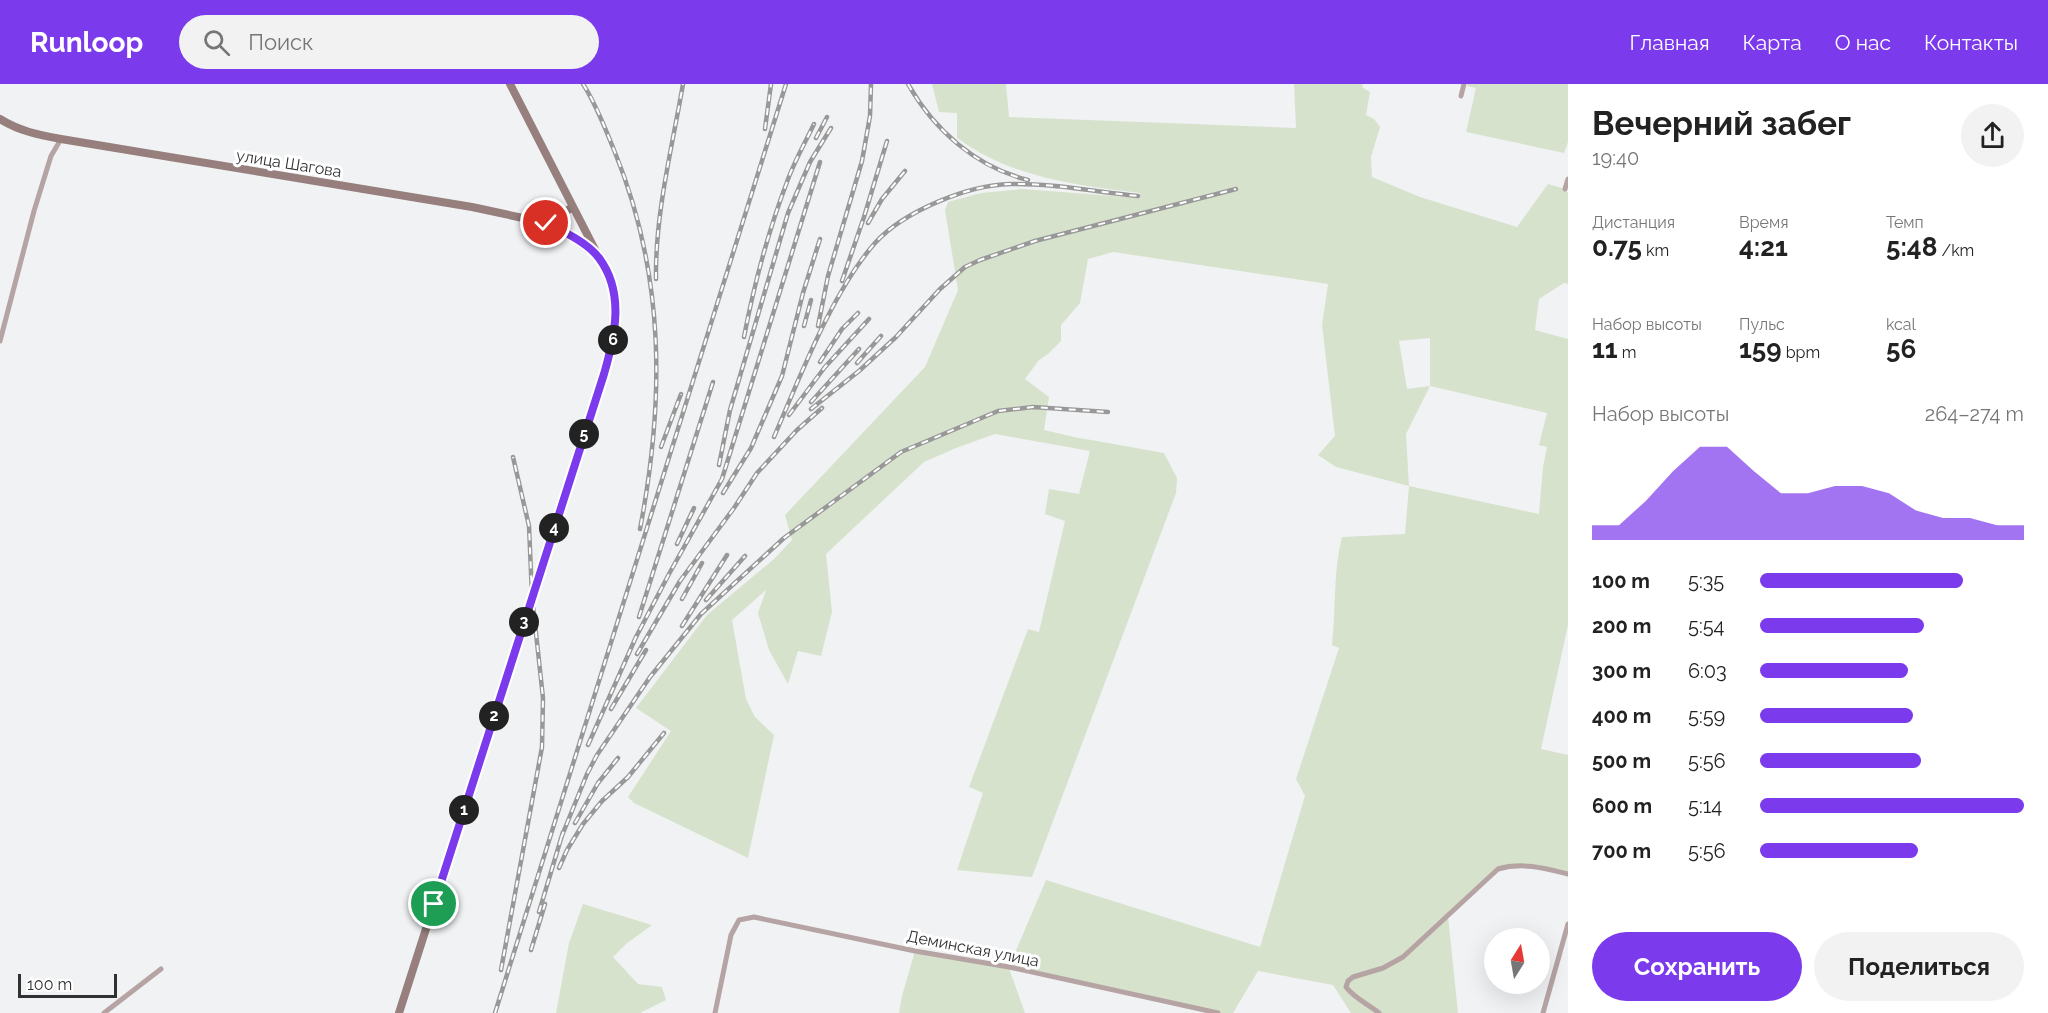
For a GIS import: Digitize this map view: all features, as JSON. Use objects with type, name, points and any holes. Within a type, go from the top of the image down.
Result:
[{"type":"main road","points":[[399,1013],[612,347],[616,315],[616,302],[612,287],[599,258],[510,84]]},
{"type":"main road","name":"улица Шагова","points":[[0,119],[12,127],[61,139],[472,207],[546,223],[565,232],[599,258]]},
{"type":"main road","points":[[546,223],[573,207]]},
{"type":"street","points":[[1461,96],[1464,84]]},
{"type":"street","points":[[0,340],[37,200],[51,156],[61,139]]},
{"type":"street","points":[[1565,189],[1568,179]]},
{"type":"street","points":[[1379,1013],[1351,993],[1346,987],[1348,981],[1353,977],[1383,968],[1403,957],[1498,869],[1514,864],[1568,874]]},
{"type":"street","name":"Деминская улица","points":[[715,1013],[731,935],[739,920],[754,917],[1218,1013]]},
{"type":"street","points":[[1543,1013],[1568,924]]},
{"type":"street","points":[[104,1013],[161,969]]},
{"type":"green space","points":[[932,84],[1006,84],[1009,117],[1296,128],[1294,84],[1362,84],[1363,88],[1370,92],[1366,115],[1374,119],[1380,127],[1371,157],[1372,177],[1420,197],[1517,227],[1548,184],[1565,189],[1568,193],[1568,284],[1564,283],[1539,299],[1535,330],[1568,339],[1568,625],[1541,749],[1568,755],[1568,874],[1541,867],[1498,869],[1448,916],[1458,1013],[1351,1013],[1333,985],[1258,971],[1233,1013],[1218,1013],[1009,968],[1025,1013],[899,1013],[915,951],[1009,967],[1046,880],[1260,947],[1305,796],[1296,779],[1339,648],[1332,645],[1336,577],[1342,537],[1405,534],[1409,486],[1336,467],[1318,455],[1335,436],[1322,325],[1328,284],[1113,252],[1088,259],[1080,303],[1061,325],[1061,341],[1039,360],[1025,379],[1049,397],[1044,430],[1164,453],[1177,478],[1176,493],[1032,877],[957,870],[983,793],[969,787],[1028,629],[1039,632],[1065,521],[1045,514],[1049,489],[1079,494],[1090,451],[995,434],[924,462],[826,554],[832,612],[821,656],[798,651],[788,684],[769,650],[758,613],[766,590],[732,620],[746,699],[755,717],[774,735],[748,858],[634,803],[628,797],[671,731],[636,708],[707,615],[774,559],[792,540],[785,515],[925,367],[958,290],[945,210],[948,202],[981,193],[1022,189],[1140,198],[1140,193],[1045,178],[1000,162],[978,152],[957,138],[957,113],[939,112]],"holes":[[[1430,338],[1430,386],[1407,389],[1399,341]],[[1430,386],[1547,413],[1539,445],[1547,447],[1539,514],[1409,486],[1406,434]]]},
{"type":"green space","points":[[1468,84],[1568,84],[1568,142],[1564,153],[1466,132],[1476,88],[1467,86]]},
{"type":"green space","points":[[583,904],[652,925],[626,944],[613,957],[638,984],[662,987],[666,1000],[640,1013],[556,1013],[569,943]]},
{"type":"railway","points":[[583,84],[604,125],[631,197],[643,243],[651,290],[655,337],[654,432],[640,529]]},
{"type":"railway","points":[[656,279],[661,206],[683,84]]},
{"type":"railway","points":[[765,129],[771,84]]},
{"type":"railway","points":[[495,1013],[786,84]]},
{"type":"railway","points":[[818,326],[828,276],[862,161],[870,116],[871,84]]},
{"type":"railway","points":[[908,84],[930,117],[958,144],[991,166],[1028,180]]},
{"type":"railway","points":[[816,138],[827,117]]},
{"type":"railway","points":[[744,337],[757,278],[774,220],[796,160],[814,124]]},
{"type":"railway","points":[[719,465],[730,410],[788,213],[810,162],[831,128]]},
{"type":"railway","points":[[842,281],[887,141]]},
{"type":"railway","points":[[588,745],[636,637],[722,479],[820,162]]},
{"type":"railway","points":[[868,223],[882,199],[905,171]]},
{"type":"railway","points":[[774,437],[818,336],[845,286],[875,243],[902,220],[956,195],[975,189],[1010,184],[1042,185],[1138,196]]},
{"type":"railway","points":[[811,409],[859,371],[896,337],[940,289],[965,267],[1035,241],[1236,189]]},
{"type":"railway","points":[[723,493],[751,448],[782,376],[803,293],[820,239]]},
{"type":"railway","points":[[804,326],[811,300]]},
{"type":"railway","points":[[820,362],[842,329],[858,313]]},
{"type":"railway","points":[[789,415],[825,367],[869,319]]},
{"type":"railway","points":[[857,363],[881,336]]},
{"type":"railway","points":[[811,402],[859,349]]},
{"type":"railway","points":[[639,617],[713,382]]},
{"type":"railway","points":[[661,447],[681,394]]},
{"type":"railway","points":[[561,838],[597,755],[650,677],[701,614],[784,538],[901,452],[998,411],[1033,407],[1108,412]]},
{"type":"railway","points":[[637,654],[680,581],[757,473],[797,430],[822,408]]},
{"type":"railway","points":[[501,970],[542,747],[543,698],[532,596],[529,526],[513,457]]},
{"type":"railway","points":[[677,544],[694,508]]},
{"type":"railway","points":[[682,626],[727,555]]},
{"type":"railway","points":[[706,600],[745,556]]},
{"type":"railway","points":[[682,599],[702,563]]},
{"type":"railway","points":[[611,709],[646,650]]},
{"type":"railway","points":[[559,868],[583,824],[602,801],[628,777],[664,733]]},
{"type":"railway","points":[[575,823],[598,783],[618,758]]},
{"type":"railway","points":[[539,912],[563,832]]},
{"type":"railway","points":[[531,950],[545,904]]},
{"type":"route","points":[[434,904],[604,374],[615,332],[616,302],[607,273],[599,258],[565,232],[546,223]]}]
